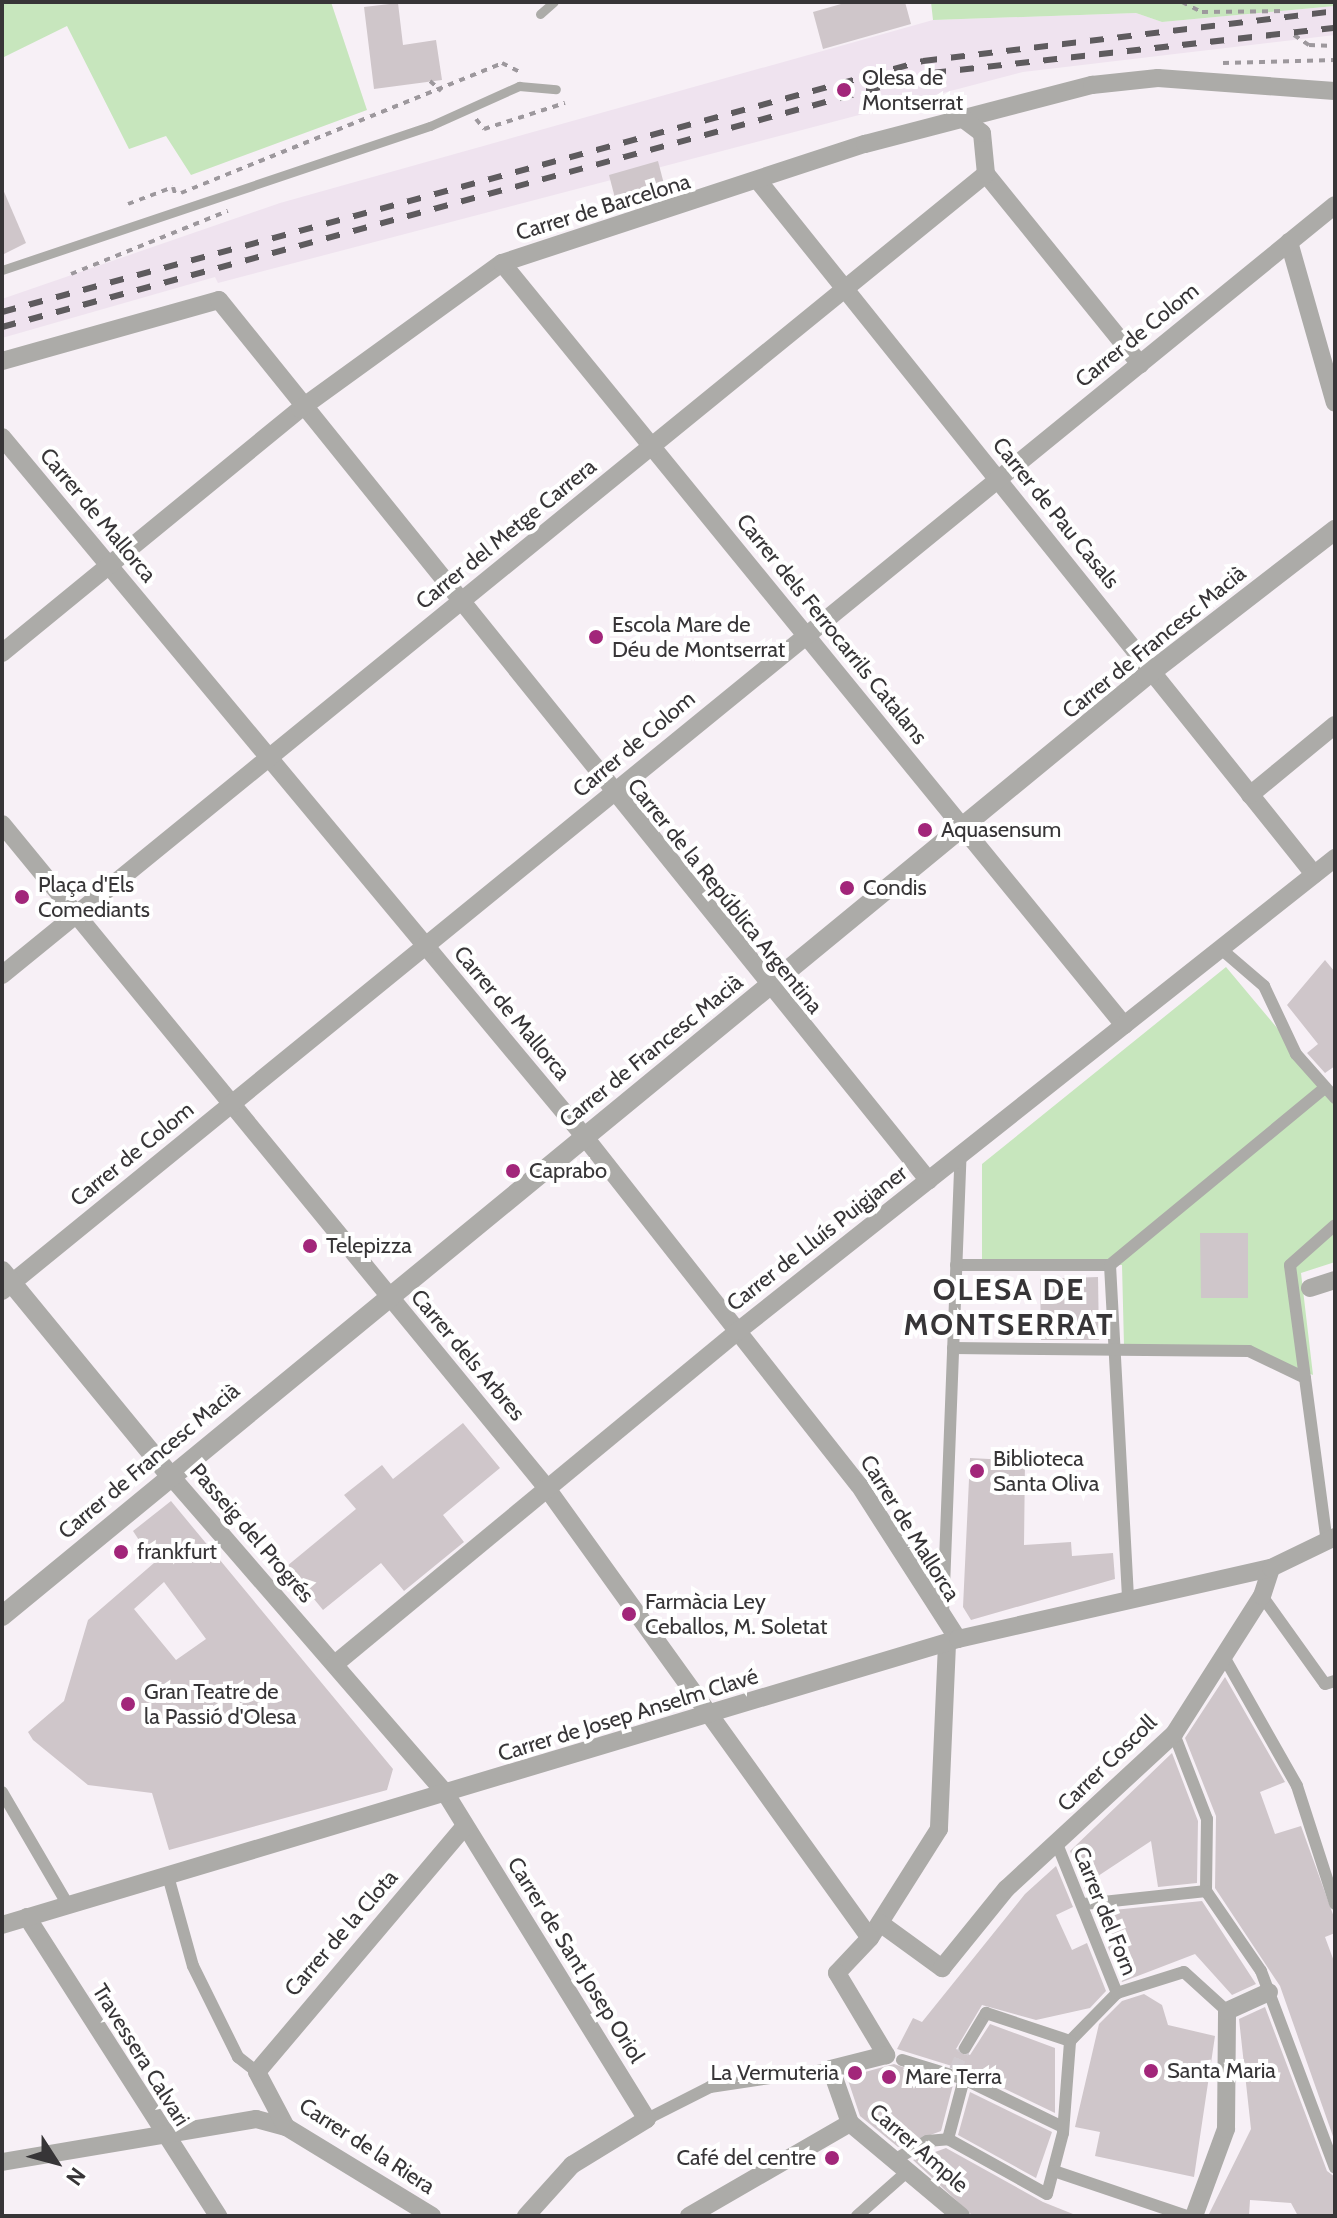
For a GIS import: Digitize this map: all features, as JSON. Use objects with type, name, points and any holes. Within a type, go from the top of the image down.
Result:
[{"type":"street","name":"Carrer de Barcelona","points":[[2,653],[300,409],[502,263],[962,118],[1128,79],[1335,91]]},
{"type":"street","points":[[962,118],[982,133],[986,174],[1140,364]]},
{"type":"street","name":"Carrer del Metge Carrera","points":[[2,975],[986,174]]},
{"type":"street","name":"Carrer de Pau Casals","points":[[760,183],[1314,874]]},
{"type":"street","name":"Carrer de Colom","points":[[5,1282],[231,1104],[611,795],[804,632],[1335,205]]},
{"type":"street","points":[[1289,242],[1335,403]]},
{"type":"street","name":"Carrer dels Ferrocarrils Catalans","points":[[502,263],[1124,1025]]},
{"type":"street","name":"Carrer de la República Argentina","points":[[2,361],[219,300],[300,409],[611,795],[929,1181]]},
{"type":"street","name":"Carrer de Mallorca","points":[[2,437],[584,1136],[738,1331],[859,1485],[952,1642]]},
{"type":"street","name":"Carrer de Francesc Macià","points":[[2,1616],[169,1474],[1152,671],[1335,530]]},
{"type":"street","points":[[1250,795],[1335,725]]},
{"type":"street","name":"Carrer dels Arbres","points":[[2,824],[546,1487],[875,1930],[942,1968]]},
{"type":"street","name":"Carrer de Lluís Puigjaner","points":[[335,1664],[738,1331],[1335,858]]},
{"type":"street","points":[[1221,949],[1264,986],[1296,1054],[1335,1098]]},
{"type":"street","points":[[956,1265],[1110,1265],[1325,1088]]},
{"type":"street","points":[[942,1625],[961,1152]]},
{"type":"street","points":[[1331,1540],[1290,1265],[1335,1225]]},
{"type":"street","points":[[1110,1265],[1112,1355],[1128,1598]]},
{"type":"street","points":[[1310,1288],[1335,1280]]},
{"type":"street","name":"Passeig del Progrés","points":[[5,1282],[446,1794],[464,1827]]},
{"type":"street","points":[[953,1348],[1112,1355],[1249,1351],[1305,1378]]},
{"type":"street","name":"Carrer de Josep Anselm Clavé","points":[[2,1925],[952,1642],[1128,1598],[1271,1568],[1331,1540]]},
{"type":"street","name":"Carrer Coscoll","points":[[942,1968],[1006,1889],[1174,1734],[1262,1596],[1271,1568]]},
{"type":"street","points":[[1262,1596],[1325,1684],[1335,1681]]},
{"type":"street","points":[[893,2058],[837,1973],[875,1930],[939,1829],[952,1642]]},
{"type":"street","points":[[1223,1655],[1297,1786],[1335,1904]]},
{"type":"street","points":[[1174,1734],[1207,1819],[1206,1891],[1269,1992],[1335,2168]]},
{"type":"street","points":[[2,1792],[68,1905]]},
{"type":"street","name":"Carrer de la Clota","points":[[257,2072],[464,1827]]},
{"type":"street","name":"Carrer de Sant Josep Oriol","points":[[464,1827],[647,2119]]},
{"type":"street","name":"Carrer del Forn","points":[[1057,1844],[1084,1904],[1117,1993]]},
{"type":"street","points":[[168,1876],[193,1966],[238,2057],[257,2072]]},
{"type":"street","points":[[1084,1904],[1206,1891]]},
{"type":"street","name":"Travessera Calvari","points":[[27,1917],[163,2135],[218,2216]]},
{"type":"street","points":[[857,2216],[902,2164],[927,2141],[948,2139],[1047,2194],[1063,2130],[1070,2041],[1117,1993],[1184,1972],[1227,2011],[1226,2129],[1194,2216]]},
{"type":"street","points":[[1227,2011],[1269,1992]]},
{"type":"street","points":[[965,2048],[986,2013],[1070,2041]]},
{"type":"street","points":[[526,2216],[572,2165],[647,2119],[710,2087],[893,2058],[957,2075],[1063,2130]]},
{"type":"street","name":"Carrer Ample","points":[[831,2069],[850,2123],[961,2216]]},
{"type":"street","name":"Carrer de la Riera","points":[[257,2072],[286,2127],[432,2216]]},
{"type":"street","points":[[948,2139],[957,2075]]},
{"type":"street","points":[[2,2162],[256,2119],[286,2127]]},
{"type":"street","points":[[689,2216],[850,2123]]},
{"type":"street","points":[[1054,2171],[1187,2216]]},
{"type":"street","points":[[1143,2216],[1148,2203]]},
{"type":"lane","points":[[540,14],[554,2]]},
{"type":"lane","points":[[2,270],[430,126],[519,86],[556,89]]},
{"type":"path","points":[[1182,2],[1202,12],[1284,11]]},
{"type":"path","points":[[1294,35],[1309,45],[1335,46]]},
{"type":"path","points":[[1202,82],[1227,60],[1335,60]]},
{"type":"path","points":[[127,213],[441,91],[502,63],[533,78]]},
{"type":"path","points":[[430,81],[441,91]]},
{"type":"path","points":[[556,89],[558,105]]},
{"type":"path","points":[[128,204],[173,187]]},
{"type":"shaded area","points":[[1335,6],[1335,35],[1023,72],[218,283],[215,277],[2,338],[2,299],[280,203],[933,20],[1136,13],[1162,22]]},
{"type":"green space","points":[[2,2],[331,2],[367,110],[191,175],[166,136],[129,149],[67,26],[2,58]]},
{"type":"green space","points":[[931,2],[1335,2],[1335,6],[1162,22],[1136,13],[933,20]]},
{"type":"green space","points":[[1226,967],[1335,1097],[1335,1262],[1301,1273],[1313,1375],[1255,1352],[1124,1346],[1122,1265],[982,1267],[982,1164]]},
{"type":"building","name":"Olesa de Montserrat","points":[[848,2],[905,2],[911,24],[823,49],[813,12]]},
{"type":"building","points":[[398,3],[403,45],[436,40],[442,80],[374,89],[364,7]]},
{"type":"building","points":[[658,161],[665,188],[616,202],[609,175]]},
{"type":"building","points":[[2,187],[26,243],[2,255]]},
{"type":"building","points":[[1325,960],[1335,972],[1335,1066],[1325,1073],[1307,1053],[1318,1044],[1287,1005]]},
{"type":"building","points":[[1200,1233],[1248,1233],[1248,1298],[1201,1298]]},
{"type":"building","points":[[1098,1277],[1099,1340],[1041,1340],[1040,1279]]},
{"type":"building","points":[[463,1423],[500,1468],[443,1515],[464,1542],[404,1591],[381,1563],[323,1610],[287,1566],[356,1509],[344,1495],[382,1465],[393,1479]]},
{"type":"building","points":[[970,1458],[1025,1461],[1024,1545],[1071,1542],[1072,1556],[1113,1553],[1115,1579],[971,1620],[963,1607]]},
{"type":"building","points":[[171,1501],[393,1769],[387,1790],[169,1850],[152,1793],[88,1785],[33,1740],[28,1732],[64,1701],[88,1620],[154,1563],[133,1531]],"holes":[[[164,1582],[206,1639],[176,1660],[134,1609]]]},
{"type":"building","points":[[1225,1677],[1285,1782],[1260,1792],[1275,1834],[1301,1826],[1335,1920],[1335,1933],[1325,1937],[1335,1964],[1335,2142],[1280,1986],[1215,1888],[1216,1816],[1185,1738]]},
{"type":"building","points":[[1172,1753],[1198,1821],[1197,1883],[1158,1887],[1151,1841],[1095,1878],[1099,1893],[1087,1895],[1070,1851]]},
{"type":"building","points":[[1056,1866],[1073,1907],[1056,1915],[1072,1950],[1087,1943],[1106,1991],[1090,2008],[1036,2020],[982,2005],[956,2049],[970,2055],[990,2024],[1055,2048],[1055,2113],[968,2071],[897,2049],[913,2018],[922,2022],[1025,1894]]},
{"type":"building","points":[[1202,1901],[1256,1984],[1232,1995],[1195,1954],[1122,1982],[1094,1912]]},
{"type":"building","name":"Santa Maria","points":[[1144,1994],[1162,2005],[1168,2025],[1215,2036],[1194,2177],[1095,2156],[1100,2132],[1075,2127],[1099,2024],[1122,2001]]},
{"type":"building","points":[[1265,2007],[1327,2171],[1335,2177],[1335,2216],[1298,2216],[1291,2203],[1250,2200],[1249,2216],[1208,2216],[1251,2129],[1239,2019]]},
{"type":"building","points":[[894,2064],[953,2085],[941,2131],[898,2147],[860,2116],[847,2077]]},
{"type":"building","points":[[970,2092],[1052,2132],[1036,2178],[958,2135]]},
{"type":"building","points":[[946,2148],[1043,2202],[1078,2216],[973,2216],[913,2160]]},
{"type":"tunnel","points":[[955,2070],[965,2048]]},
{"type":"railway","points":[[2,312],[923,61],[1335,11]]},
{"type":"railway","points":[[2,327],[932,73],[1335,28]]},
{"type":"place","name":"Olesa de Montserrat","points":[[844,90]]},
{"type":"place","name":"Escola Mare de Déu de Montserrat","points":[[596,637]]},
{"type":"place","name":"Aquasensum","points":[[925,830]]},
{"type":"place","name":"Condis","points":[[847,888]]},
{"type":"place","name":"Plaça d'Els Comediants","points":[[22,897]]},
{"type":"place","name":"Caprabo","points":[[513,1171]]},
{"type":"place","name":"Telepizza","points":[[310,1246]]},
{"type":"place","name":"Biblioteca Santa Oliva","points":[[977,1471]]},
{"type":"place","name":"frankfurt","points":[[121,1552]]},
{"type":"place","name":"Farmàcia Ley Ceballos, M. Soletat","points":[[629,1614]]},
{"type":"place","name":"Gran Teatre de la Passió d'Olesa","points":[[128,1704]]},
{"type":"place","name":"Santa Maria","points":[[1151,2071]]},
{"type":"place","name":"La Vermuteria","points":[[855,2073]]},
{"type":"place","name":"Mare Terra","points":[[889,2077]]},
{"type":"place","name":"Café del centre","points":[[832,2158]]},
{"type":"district","name":"OLESA DE MONTSERRAT","points":[[1009,1307]]}]
